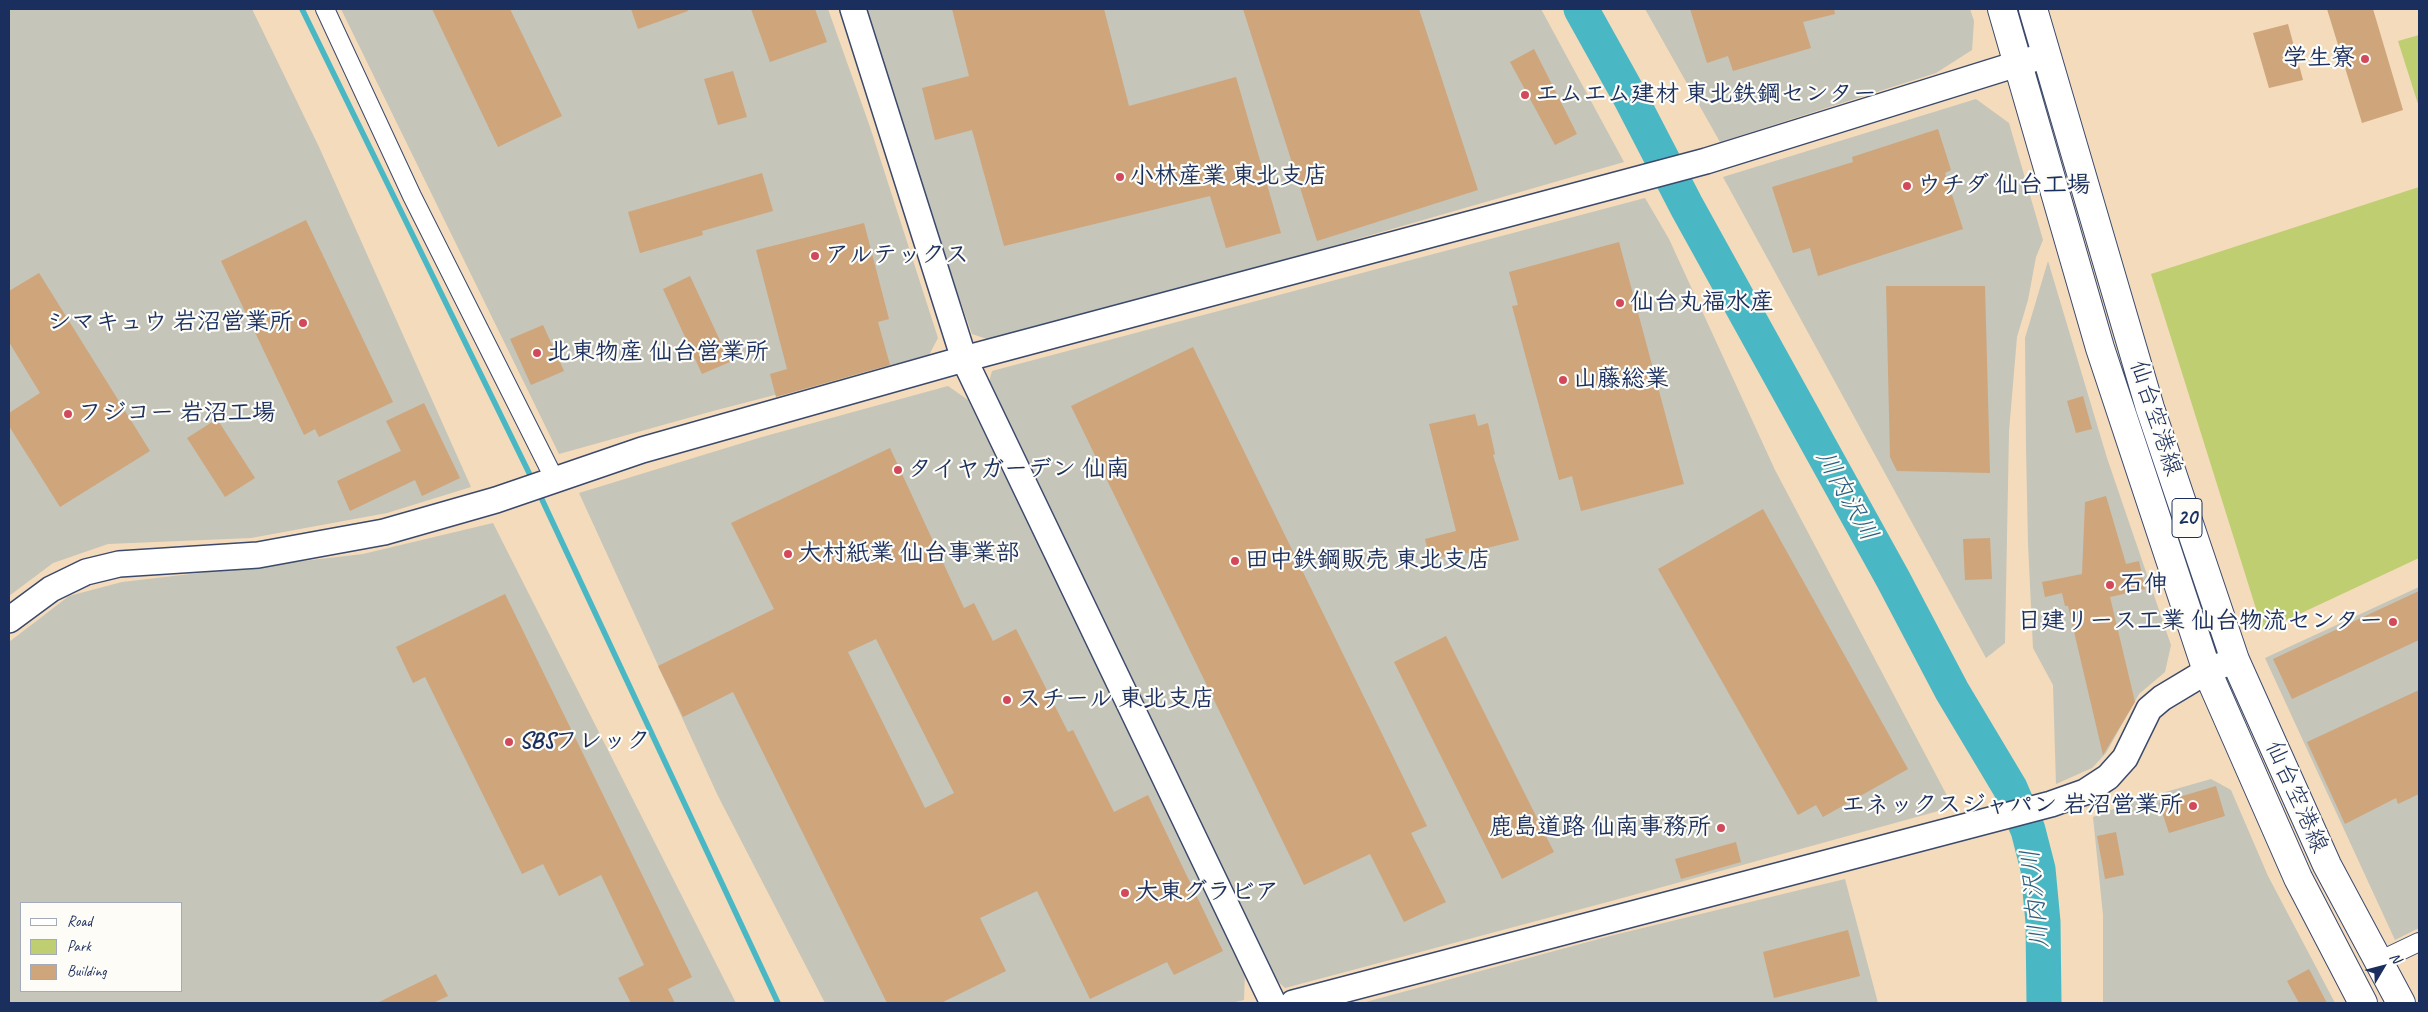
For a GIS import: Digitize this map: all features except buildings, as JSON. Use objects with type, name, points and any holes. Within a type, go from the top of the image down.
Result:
[{"type":"main road","name":"仙台空港線","points":[[2002,9],[2100,348],[2207,671],[2298,878],[2363,1003]]},
{"type":"main road","name":"仙台空港線","points":[[2033,9],[2150,408],[2235,660],[2327,865],[2377,962],[2401,1003]]},
{"type":"street","points":[[325,9],[412,196],[552,481]]},
{"type":"street","points":[[853,9],[964,359],[1273,1003]]},
{"type":"street","points":[[9,620],[51,589],[86,572],[119,564],[258,555],[384,532],[496,500],[642,450],[964,359],[1706,161],[2046,55]]},
{"type":"street","points":[[1293,1003],[2051,804],[2086,792],[2108,777],[2125,758],[2149,709],[2162,698],[2207,671],[2235,660]]},
{"type":"street","points":[[2377,962],[2419,942]]},
{"type":"shaded area","points":[[9,9],[252,9],[319,147],[471,487],[387,513],[251,538],[108,544],[53,563],[9,596]]},
{"type":"shaded area","points":[[341,9],[828,9],[870,127],[938,338],[929,355],[713,411],[559,454]]},
{"type":"shaded area","points":[[866,9],[1541,9],[1624,162],[1288,259],[987,339],[972,334],[948,266]]},
{"type":"shaded area","points":[[1645,9],[1970,9],[1974,21],[1972,50],[1936,73],[1720,142]]},
{"type":"shaded area","points":[[1976,99],[2009,123],[2043,240],[2036,257],[2028,300],[2017,337],[2009,431],[2005,643],[1986,658],[1723,177]]},
{"type":"shaded area","points":[[1645,198],[1669,239],[1775,470],[1953,807],[1285,988],[1272,976],[987,390],[992,371]]},
{"type":"shaded area","points":[[2048,261],[2107,458],[2171,645],[2165,672],[2139,694],[2106,753],[2092,768],[2056,784],[2053,685],[2033,648],[2026,447],[2025,338]]},
{"type":"shaded area","points":[[948,386],[968,400],[1245,968],[1244,1000],[1231,1003],[825,1003],[718,796],[579,493],[762,437]]},
{"type":"shaded area","points":[[493,523],[736,1003],[9,1003],[9,642],[69,596],[122,582],[363,554]]},
{"type":"shaded area","points":[[2419,587],[2419,928],[2395,940],[2265,658]]},
{"type":"shaded area","points":[[2211,779],[2231,790],[2268,876],[2335,1003],[2103,1003],[2103,915],[2093,817],[2134,801]]},
{"type":"shaded area","points":[[1845,879],[1878,1003],[1362,1003],[1610,936]]},
{"type":"green space","points":[[2419,35],[2419,107],[2398,41]]},
{"type":"green space","points":[[2419,187],[2419,558],[2263,631],[2151,274]]},
{"type":"waterway","points":[[302,9],[533,481]]},
{"type":"waterway","name":"川内沢川","points":[[1581,9],[1630,97],[1687,207],[1893,579],[1952,691],[2010,788],[2028,830],[2038,869],[2043,922],[2044,1003]]},
{"type":"waterway","points":[[538,491],[778,1003]]},
{"type":"place","name":"学生寮","points":[[2365,59]]},
{"type":"place","name":"エムエム建材 東北鉄鋼センター","points":[[1525,95]]},
{"type":"place","name":"小林産業 東北支店","points":[[1120,177]]},
{"type":"place","name":"ウチダ 仙台工場","points":[[1907,186]]},
{"type":"place","name":"アルテックス","points":[[815,256]]},
{"type":"place","name":"仙台丸福水産","points":[[1620,303]]},
{"type":"place","name":"シマキュウ 岩沼営業所","points":[[303,323]]},
{"type":"place","name":"北東物産 仙台営業所","points":[[537,353]]},
{"type":"place","name":"山藤総業","points":[[1563,380]]},
{"type":"place","name":"フジコー 岩沼工場","points":[[68,414]]},
{"type":"place","name":"タイヤガーデン 仙南","points":[[898,470]]},
{"type":"place","name":"大村紙業 仙台事業部","points":[[788,554]]},
{"type":"place","name":"田中鉄鋼販売 東北支店","points":[[1235,561]]},
{"type":"place","name":"石伸","points":[[2110,585]]},
{"type":"place","name":"日建リース工業 仙台物流センター","points":[[2393,622]]},
{"type":"place","name":"スチール 東北支店","points":[[1007,700]]},
{"type":"place","name":"SBSフレック","points":[[509,742]]},
{"type":"place","name":"エネックスジャパン 岩沼営業所","points":[[2193,806]]},
{"type":"place","name":"鹿島道路 仙南事務所","points":[[1721,828]]},
{"type":"place","name":"大東グラビア","points":[[1125,893]]}]
